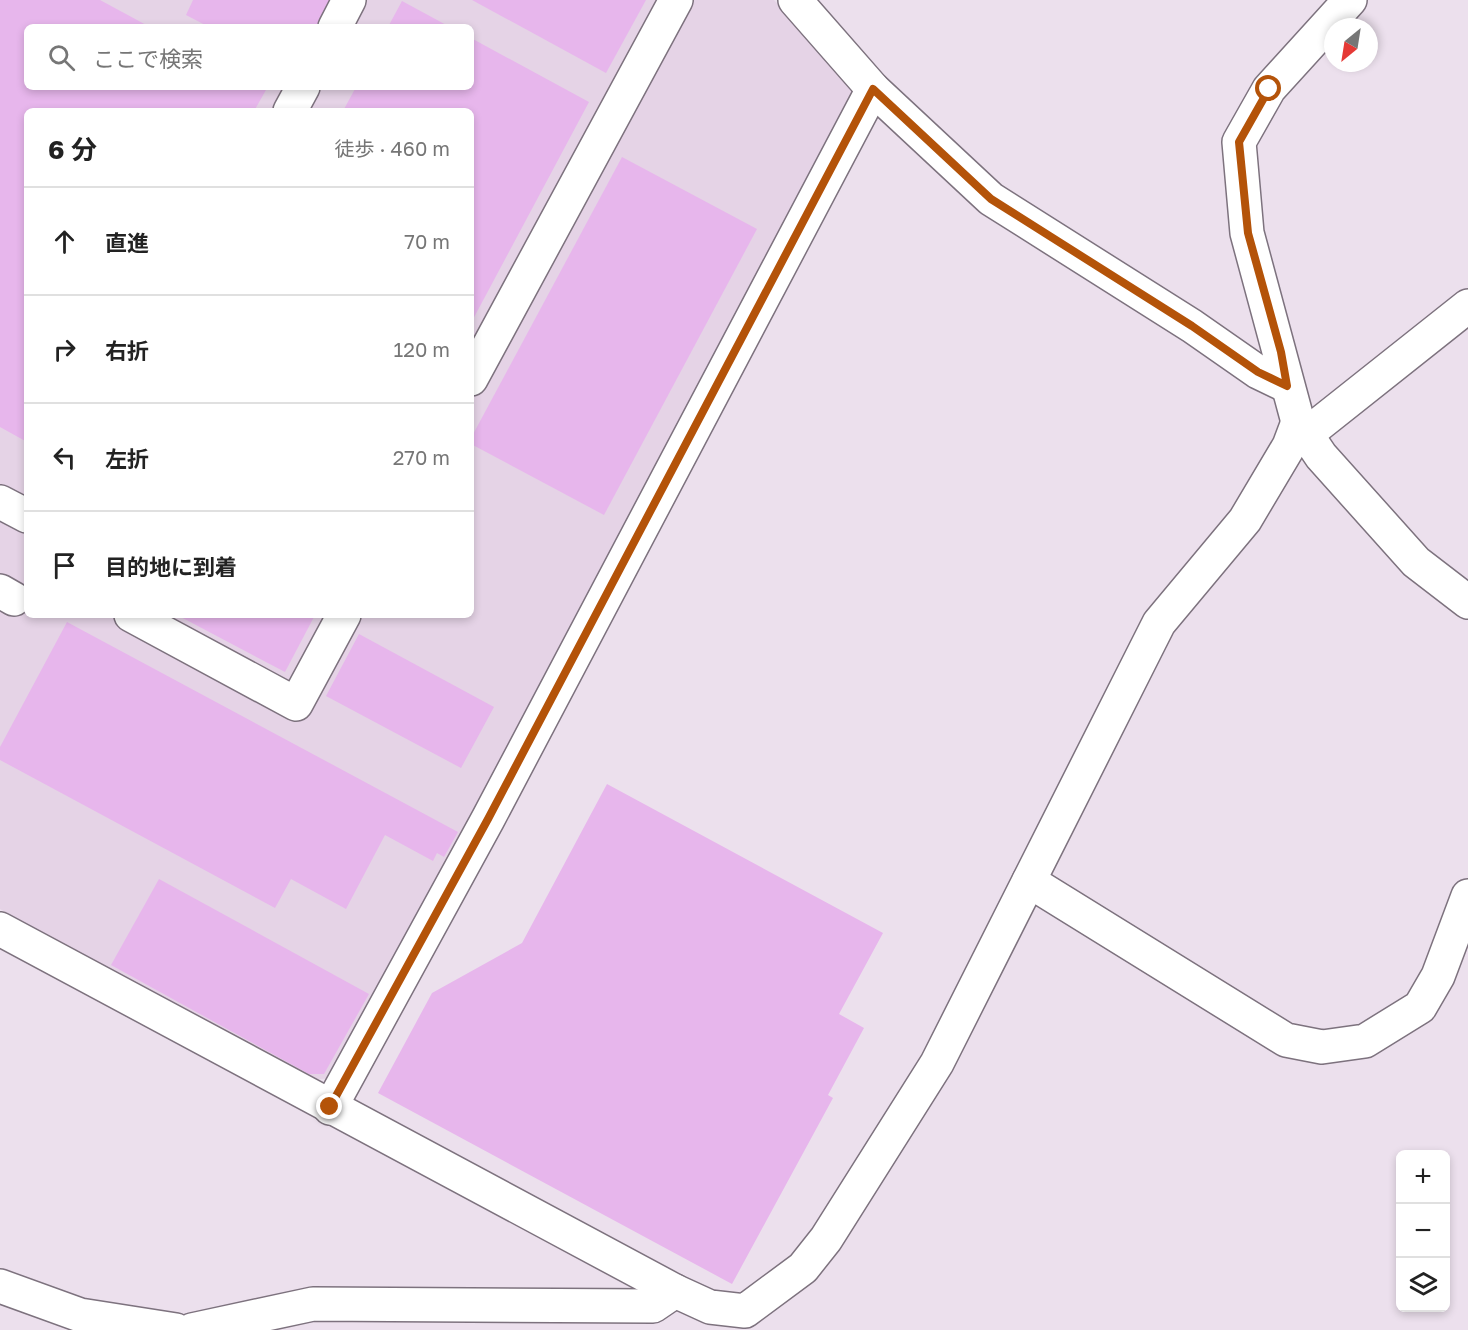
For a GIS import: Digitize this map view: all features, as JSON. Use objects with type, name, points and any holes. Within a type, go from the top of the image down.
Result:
[{"type":"street","points":[[336,24],[349,0]]},
{"type":"street","points":[[474,374],[676,0]]},
{"type":"street","points":[[795,0],[873,89],[991,199],[1192,326],[1258,372],[1287,386]]},
{"type":"street","points":[[1350,0],[1269,89],[1239,142],[1248,233],[1281,352],[1287,386],[1303,428],[1321,456],[1416,562],[1468,602]]},
{"type":"street","points":[[330,1107],[488,819],[873,89]]},
{"type":"street","points":[[292,108],[301,90]]},
{"type":"street","points":[[0,929],[675,1291],[746,1320],[803,1268],[826,1239],[937,1063],[1159,623],[1245,520],[1289,446],[1303,428],[1468,306]]},
{"type":"street","points":[[0,502],[24,514]]},
{"type":"street","points":[[137,618],[296,704],[342,618]]},
{"type":"street","points":[[1029,882],[1286,1040],[1322,1047],[1365,1041],[1420,1007],[1438,976],[1468,896]]},
{"type":"street","points":[[0,1286],[80,1315],[176,1330]]},
{"type":"street","points":[[192,1330],[313,1304],[653,1306],[675,1291]]},
{"type":"shaded area","points":[[0,0],[774,0],[851,88],[854,103],[331,1078],[311,1080],[0,909]]},
{"type":"building","points":[[0,0],[100,0],[144,24],[24,24],[24,90],[266,90],[256,108],[24,108],[24,440],[0,427]]},
{"type":"building","points":[[193,0],[336,0],[324,24],[203,24],[186,15]]},
{"type":"building","points":[[472,0],[646,0],[606,73]]},
{"type":"building","points":[[402,1],[444,24],[390,24]]},
{"type":"building","points":[[474,40],[589,102],[474,317],[474,108],[345,108],[354,90],[474,90]]},
{"type":"building","points":[[622,157],[757,229],[604,515],[474,446],[474,432]]},
{"type":"building","points":[[183,618],[313,618],[285,672]]},
{"type":"building","points":[[67,622],[458,832],[444,857],[437,853],[433,861],[385,835],[346,909],[291,879],[275,908],[0,760],[0,747]]},
{"type":"building","points":[[359,634],[494,707],[461,768],[326,696]]},
{"type":"building","points":[[607,784],[883,933],[839,1014],[864,1028],[828,1095],[833,1098],[732,1284],[378,1093],[432,993],[522,943]]},
{"type":"building","points":[[159,879],[369,994],[324,1074],[309,1074],[111,965]]},
{"type":"route","points":[[330,1107],[488,819],[873,89],[991,199],[1192,326],[1258,372],[1287,386],[1281,352],[1248,233],[1239,142],[1269,89]]}]
